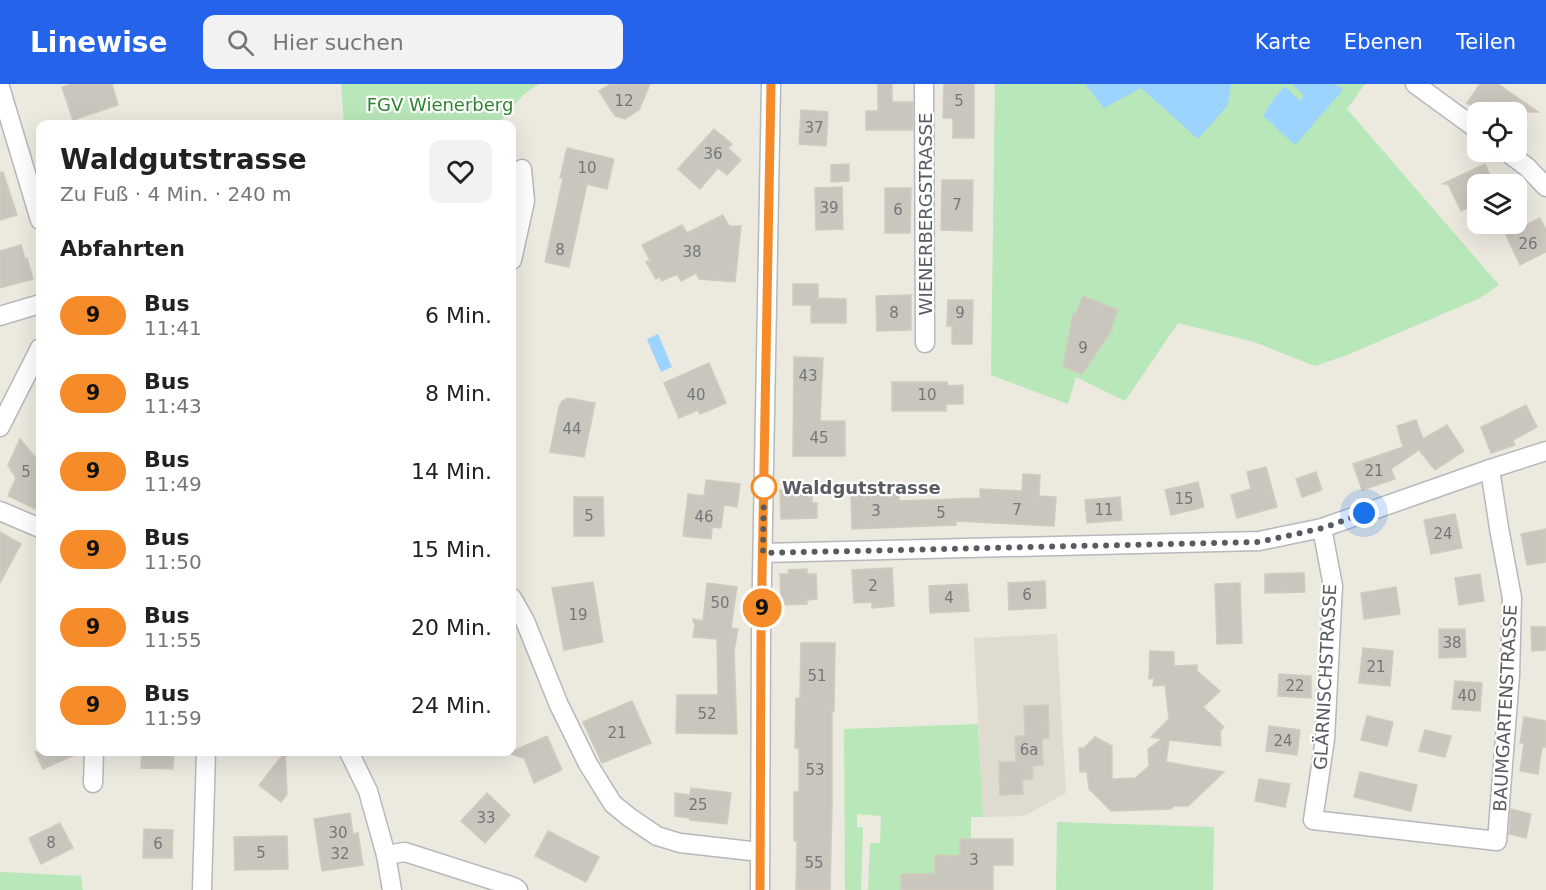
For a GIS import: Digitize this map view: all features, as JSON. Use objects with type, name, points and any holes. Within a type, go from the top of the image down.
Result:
[{"type":"street","points":[[760,890],[760,733],[771,84]]},
{"type":"street","name":"WIENERBERGSTRASSE","points":[[924,84],[925,343]]},
{"type":"street","points":[[1416,84],[1467,122]]},
{"type":"street","points":[[0,87],[36,207]]},
{"type":"street","points":[[1520,162],[1546,187]]},
{"type":"street","points":[[516,242],[525,201],[522,169]]},
{"type":"street","points":[[0,316],[36,305]]},
{"type":"street","points":[[0,428],[36,356]]},
{"type":"street","points":[[763,553],[1259,542],[1323,528],[1546,451]]},
{"type":"street","name":"BAUMGARTENSTRASSE","points":[[1490,469],[1512,598],[1510,675],[1497,841]]},
{"type":"street","points":[[0,511],[36,526]]},
{"type":"street","name":"GLÄRNISCHSTRASSE","points":[[1323,528],[1333,586],[1325,739],[1313,820],[1497,841]]},
{"type":"street","points":[[516,605],[525,621],[559,705],[588,764],[612,804],[657,836],[680,843],[760,852]]},
{"type":"street","points":[[93,783],[94,756]]},
{"type":"street","points":[[202,890],[206,756]]},
{"type":"street","points":[[351,756],[368,791],[386,855],[392,890]]},
{"type":"street","points":[[386,855],[405,852],[518,890]]},
{"type":"shaded area","points":[[1057,634],[1066,793],[1024,816],[983,817],[974,638]]},
{"type":"green space","name":"FGV Wienerberg","points":[[341,84],[539,84],[523,95],[501,120],[344,120]]},
{"type":"green space","points":[[995,84],[1365,84],[1347,109],[1499,285],[1478,299],[1347,355],[1315,366],[1254,342],[1178,323],[1125,401],[1076,377],[1068,404],[991,375]]},
{"type":"green space","points":[[978,724],[983,817],[971,817],[971,839],[960,839],[960,856],[935,856],[935,878],[901,874],[901,890],[868,890],[870,843],[880,843],[881,816],[857,814],[857,827],[863,827],[861,890],[845,890],[844,729]]},
{"type":"green space","points":[[1057,822],[1214,827],[1213,890],[1056,890]]},
{"type":"green space","points":[[0,873],[81,876],[83,890],[0,890]]},
{"type":"water","points":[[1085,84],[1231,84],[1228,105],[1198,139],[1141,88],[1104,108]]},
{"type":"water","points":[[1292,84],[1336,84],[1343,90],[1295,145],[1263,116],[1285,86],[1299,100],[1302,100],[1303,94]]},
{"type":"water","points":[[658,334],[672,367],[661,372],[647,339]]},
{"type":"building","points":[[72,84],[112,84],[118,105],[73,120],[62,87]]},
{"type":"building","points":[[611,84],[650,84],[639,110],[625,119],[615,116],[599,91]]},
{"type":"building","points":[[878,84],[892,84],[892,102],[913,102],[913,130],[866,130],[866,111],[878,111]]},
{"type":"building","points":[[944,84],[974,84],[974,138],[953,138],[953,118],[943,118]]},
{"type":"building","points":[[1480,84],[1498,84],[1524,102],[1468,102]]},
{"type":"building","points":[[1527,104],[1538,112],[1527,112]]},
{"type":"building","points":[[801,110],[828,112],[826,146],[799,144]]},
{"type":"building","points":[[714,129],[732,144],[728,148],[741,160],[727,175],[718,168],[700,189],[678,169]]},
{"type":"building","points":[[567,148],[614,159],[607,189],[587,184],[569,267],[545,262]]},
{"type":"building","points":[[849,164],[849,181],[831,182],[831,165]]},
{"type":"building","points":[[1485,164],[1490,174],[1467,174],[1467,208],[1461,211],[1448,184],[1442,184]]},
{"type":"building","points":[[0,172],[3,172],[17,215],[0,220]]},
{"type":"building","points":[[942,180],[973,180],[972,231],[941,230]]},
{"type":"building","points":[[842,187],[843,229],[816,230],[815,188]]},
{"type":"building","points":[[885,188],[911,188],[910,233],[885,233]]},
{"type":"building","points":[[723,215],[729,226],[741,226],[735,282],[699,279],[696,273],[681,281],[677,274],[662,281],[660,277],[656,279],[646,262],[650,260],[642,245],[682,225],[687,233]]},
{"type":"building","points":[[1540,218],[1546,230],[1546,252],[1520,265],[1506,235],[1527,234],[1527,224]]},
{"type":"building","points":[[21,245],[33,279],[0,288],[0,251]]},
{"type":"building","points":[[793,284],[818,284],[818,298],[846,299],[846,323],[811,323],[811,305],[793,305]]},
{"type":"building","points":[[911,295],[911,330],[877,331],[876,296]]},
{"type":"building","points":[[1083,296],[1118,310],[1110,330],[1112,330],[1082,374],[1063,366],[1073,314],[1075,315]]},
{"type":"building","points":[[948,300],[973,300],[972,344],[952,344],[952,326],[947,326]]},
{"type":"building","points":[[794,357],[823,358],[820,421],[845,421],[845,456],[793,456]]},
{"type":"building","points":[[709,363],[726,403],[700,414],[698,410],[679,418],[664,383]]},
{"type":"building","points":[[892,382],[947,382],[948,386],[963,385],[963,404],[946,404],[946,411],[892,411]]},
{"type":"building","points":[[568,398],[595,403],[584,457],[550,452],[559,407],[562,401]]},
{"type":"building","points":[[1526,405],[1537,427],[1513,440],[1515,445],[1491,453],[1481,427]]},
{"type":"building","points":[[1416,420],[1423,439],[1447,425],[1464,451],[1435,470],[1419,450],[1391,469],[1395,479],[1362,490],[1353,464],[1403,447],[1397,426]]},
{"type":"building","points":[[20,439],[36,458],[36,509],[8,496],[16,478],[8,465]]},
{"type":"building","points":[[1266,467],[1277,507],[1237,518],[1231,495],[1251,489],[1247,472]]},
{"type":"building","points":[[1316,472],[1322,490],[1302,497],[1296,479]]},
{"type":"building","points":[[1023,474],[1040,475],[1039,496],[1056,497],[1054,526],[956,521],[956,525],[852,529],[851,495],[899,493],[899,501],[980,498],[980,489],[1022,491]]},
{"type":"building","points":[[706,480],[740,484],[737,507],[724,505],[721,528],[712,527],[711,539],[683,536],[688,494],[704,496]]},
{"type":"building","points":[[1198,482],[1204,507],[1171,515],[1165,490]]},
{"type":"building","points":[[812,489],[812,503],[817,503],[817,518],[781,519],[780,490]]},
{"type":"building","points":[[574,497],[603,497],[604,536],[574,536]]},
{"type":"building","points":[[1120,497],[1122,520],[1087,523],[1085,500]]},
{"type":"building","points":[[1455,514],[1462,548],[1431,554],[1424,520]]},
{"type":"building","points":[[1546,529],[1546,562],[1527,565],[1521,534]]},
{"type":"building","points":[[0,532],[21,544],[0,583]]},
{"type":"building","points":[[892,568],[894,606],[872,608],[872,602],[854,603],[852,570]]},
{"type":"building","points":[[807,569],[807,574],[816,574],[817,599],[807,600],[807,604],[784,605],[781,600],[780,574],[789,574],[788,570]]},
{"type":"building","points":[[1304,573],[1305,592],[1265,593],[1265,574]]},
{"type":"building","points":[[1480,574],[1484,601],[1459,605],[1455,578]]},
{"type":"building","points":[[1045,581],[1046,608],[1009,610],[1008,583]]},
{"type":"building","points":[[593,582],[603,642],[564,650],[552,588]]},
{"type":"building","points":[[707,583],[737,587],[731,628],[738,629],[734,651],[737,734],[676,733],[677,695],[718,695],[717,639],[693,637],[695,625],[693,619],[703,621]]},
{"type":"building","points":[[1240,583],[1242,643],[1217,644],[1215,584]]},
{"type":"building","points":[[967,584],[969,611],[930,613],[929,586]]},
{"type":"building","points":[[1396,587],[1400,614],[1364,619],[1361,593]]},
{"type":"building","points":[[1531,627],[1546,627],[1546,650],[1532,651]]},
{"type":"building","points":[[1439,629],[1465,629],[1466,657],[1439,658]]},
{"type":"building","points":[[801,643],[835,643],[830,890],[796,890],[797,841],[794,841],[794,792],[799,792],[799,748],[795,748],[796,698],[800,698]]},
{"type":"building","points":[[1363,648],[1393,651],[1390,686],[1359,683]]},
{"type":"building","points":[[1150,651],[1174,652],[1174,666],[1197,665],[1197,671],[1220,691],[1203,707],[1224,727],[1220,731],[1221,746],[1169,740],[1166,762],[1224,772],[1188,806],[1174,806],[1171,809],[1111,811],[1089,789],[1087,772],[1080,772],[1079,748],[1084,748],[1095,737],[1112,746],[1112,779],[1135,778],[1149,766],[1148,749],[1162,739],[1151,737],[1169,719],[1165,685],[1153,686],[1154,678],[1149,679]]},
{"type":"building","points":[[1279,674],[1311,676],[1311,698],[1278,696]]},
{"type":"building","points":[[1455,681],[1482,683],[1480,711],[1452,709]]},
{"type":"building","points":[[632,701],[651,743],[602,763],[583,722]]},
{"type":"building","points":[[1048,705],[1049,738],[1042,739],[1043,765],[1032,766],[1033,779],[1022,780],[1023,794],[1000,795],[999,762],[1016,762],[1015,736],[1025,736],[1024,706]]},
{"type":"building","points":[[1367,716],[1393,722],[1387,746],[1361,740]]},
{"type":"building","points":[[1524,717],[1546,721],[1546,747],[1542,747],[1538,774],[1520,771],[1524,743],[1520,743]]},
{"type":"building","points":[[1269,726],[1300,730],[1297,755],[1266,751]]},
{"type":"building","points":[[1425,730],[1451,736],[1445,757],[1419,751]]},
{"type":"building","points":[[547,736],[562,770],[534,783],[524,758],[516,756],[516,750]]},
{"type":"building","points":[[37,756],[73,756],[43,769]]},
{"type":"building","points":[[142,756],[174,756],[173,769],[141,768]]},
{"type":"building","points":[[282,756],[285,756],[287,794],[281,802],[259,785]]},
{"type":"building","points":[[1360,772],[1417,785],[1411,811],[1354,797]]},
{"type":"building","points":[[1259,779],[1290,784],[1285,807],[1255,801]]},
{"type":"building","points":[[691,788],[731,793],[727,824],[675,816],[675,793],[690,795]]},
{"type":"building","points":[[487,793],[510,815],[485,843],[461,821]]},
{"type":"building","points":[[1511,809],[1531,814],[1526,838],[1509,834]]},
{"type":"building","points":[[350,813],[353,834],[358,833],[363,865],[322,871],[314,819]]},
{"type":"building","points":[[60,823],[73,848],[41,864],[29,838]]},
{"type":"building","points":[[144,829],[173,830],[172,858],[143,858]]},
{"type":"building","points":[[548,831],[599,857],[586,882],[535,856]]},
{"type":"building","points":[[287,836],[288,869],[235,870],[234,837]]},
{"type":"building","points":[[960,839],[1013,839],[1013,865],[993,865],[993,890],[901,890],[901,874],[935,874],[935,855],[960,856]]},
{"type":"bus line","name":"9","points":[[760,890],[761,632],[771,84]]},
{"type":"place","name":"Waldgutstrasse","points":[[764,487]]},
{"type":"route","points":[[764,487],[764,481],[763,553],[1259,542],[1323,528],[1364,513]]}]
